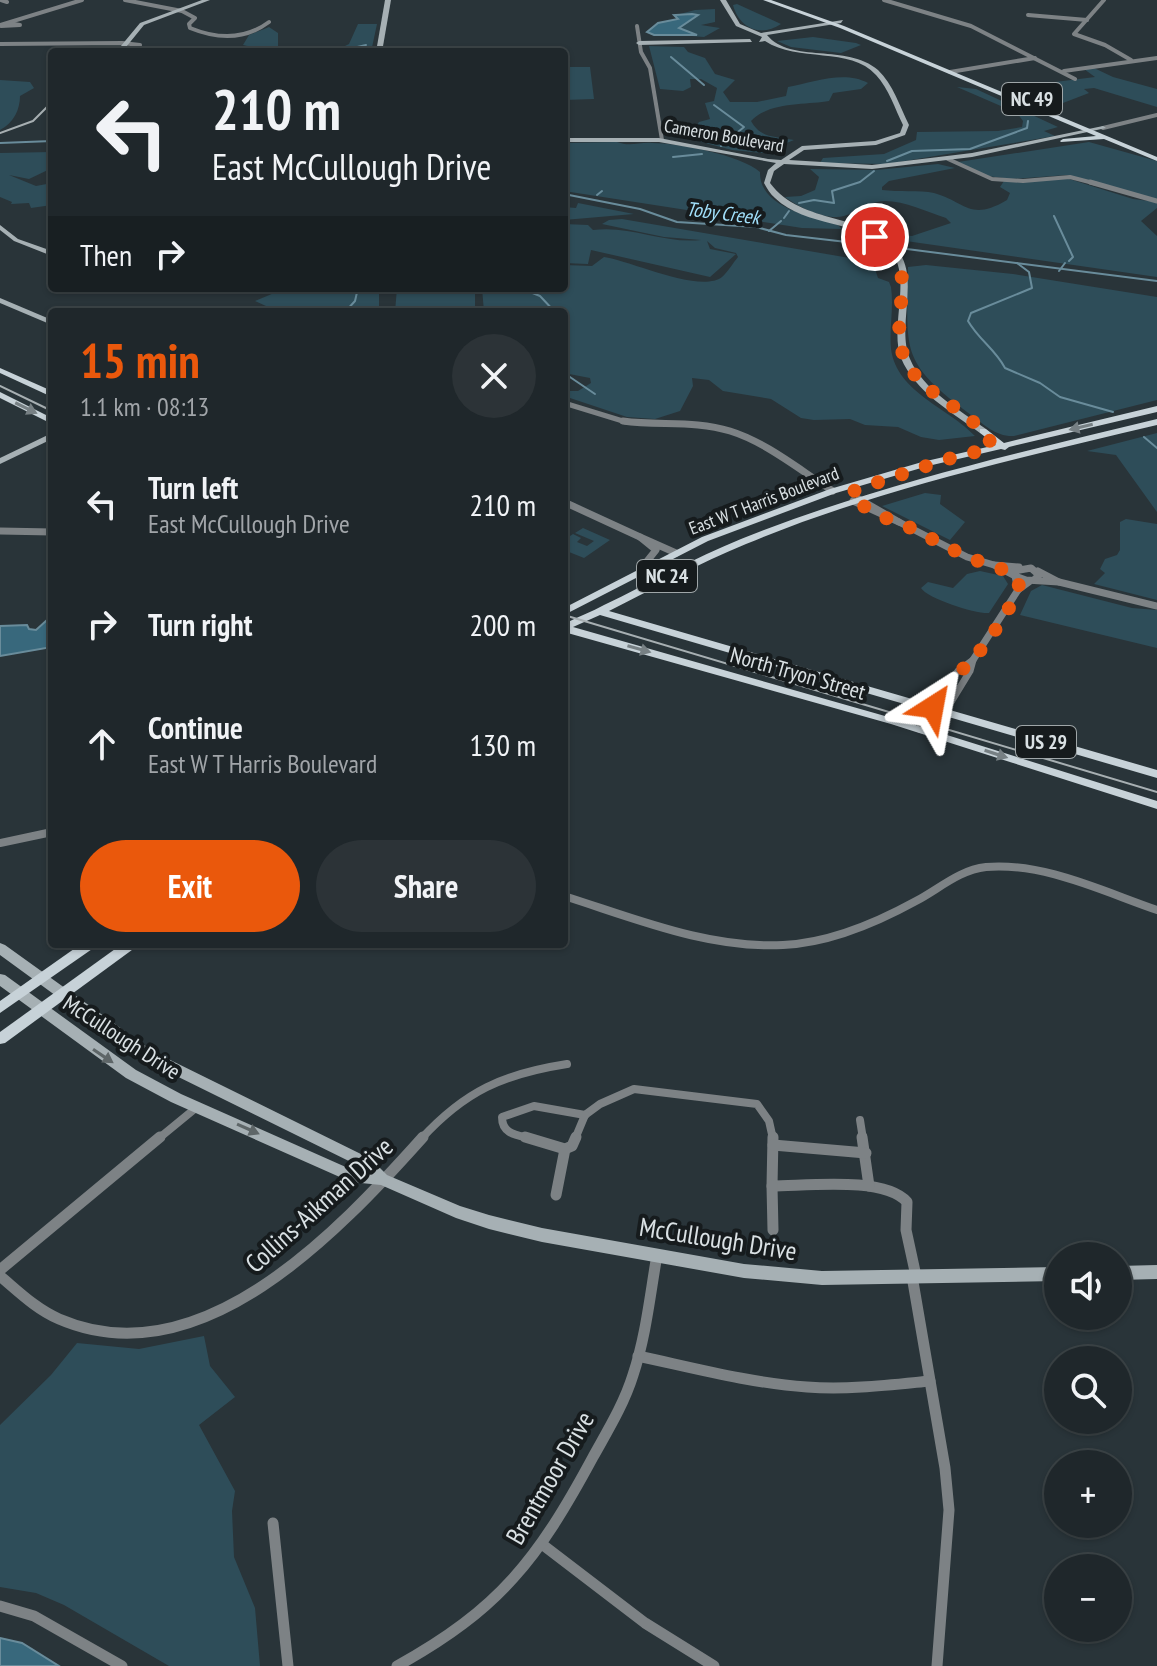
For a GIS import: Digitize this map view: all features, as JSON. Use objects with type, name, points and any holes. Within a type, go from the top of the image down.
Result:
[{"type":"main road","name":"NC 49","points":[[766,0],[838,23],[1059,117],[1156,150]]},
{"type":"main road","name":"NC 49","points":[[782,0],[960,70],[1157,159]]},
{"type":"main road","points":[[1040,109],[1100,131]]},
{"type":"main road","points":[[1059,117],[1078,128],[1080,134]]},
{"type":"main road","name":"NC 49","points":[[1063,141],[1111,139]]},
{"type":"main road","points":[[0,370],[48,392]]},
{"type":"main road","points":[[0,395],[48,419]]},
{"type":"main road","name":"East W T Harris Boulevard","points":[[579,605],[676,553],[736,526],[833,491],[991,448],[1157,409]]},
{"type":"main road","name":"East W T Harris Boulevard","points":[[568,626],[649,584],[751,538],[856,500],[1157,422]]},
{"type":"main road","points":[[990,463],[1051,456],[1157,430]]},
{"type":"main road","points":[[987,433],[1012,439],[1056,433]]},
{"type":"main road","points":[[872,495],[899,482],[1007,451],[987,433]]},
{"type":"main road","points":[[987,433],[991,448]]},
{"type":"main road","points":[[856,500],[850,496],[855,490],[944,460]]},
{"type":"main road","points":[[751,538],[796,514],[838,498],[833,491]]},
{"type":"main road","points":[[649,584],[657,575],[679,563],[680,557],[676,553]]},
{"type":"main road","name":"North Tryon Street","points":[[568,601],[1157,774]]},
{"type":"main road","name":"NC 24","points":[[568,610],[579,605]]},
{"type":"main road","name":"North Tryon Street","points":[[568,629],[919,729],[1157,805]]},
{"type":"main road","points":[[0,1008],[84,948]]},
{"type":"main road","points":[[0,1039],[126,948]]},
{"type":"street","points":[[0,26],[82,0]]},
{"type":"street","points":[[125,0],[179,10],[195,17],[189,24],[190,28],[209,36],[246,33],[269,22]]},
{"type":"street","points":[[120,48],[142,24],[205,0]]},
{"type":"street","points":[[380,48],[388,0]]},
{"type":"street","points":[[884,0],[971,26],[1075,79]]},
{"type":"street","points":[[1104,0],[1074,30],[1074,35],[1105,45],[1131,60]]},
{"type":"street","points":[[722,3],[735,23],[780,47],[837,56],[871,68],[878,74],[906,126],[903,134],[890,140],[808,146],[781,161]]},
{"type":"street","points":[[722,3],[727,22],[748,39],[784,50],[836,57],[864,66],[875,76],[902,126],[895,136],[879,141],[802,145],[769,173],[767,181],[778,197],[872,235],[895,252],[901,265],[901,342],[907,363],[929,388],[987,433]]},
{"type":"street","points":[[1028,15],[1087,20]]},
{"type":"street","points":[[0,26],[20,25],[8,23]]},
{"type":"street","points":[[748,39],[759,34],[838,23]]},
{"type":"street","points":[[639,42],[766,39],[838,23]]},
{"type":"street","points":[[637,26],[639,42],[650,68],[662,139]]},
{"type":"street","points":[[807,27],[815,30]]},
{"type":"street","points":[[0,44],[125,44],[141,46],[140,48]]},
{"type":"street","points":[[950,72],[1036,57]]},
{"type":"street","points":[[1064,71],[1157,58]]},
{"type":"street","points":[[1100,131],[1157,115]]},
{"type":"street","name":"Cameron Boulevard","points":[[568,140],[662,139],[781,161],[831,167],[882,167],[1063,141],[1100,131]]},
{"type":"street","name":"Cameron Boulevard","points":[[1021,147],[1100,131]]},
{"type":"street","points":[[948,159],[989,178],[1020,181],[1074,177],[1157,201]]},
{"type":"street","points":[[0,227],[16,240],[48,252]]},
{"type":"street","points":[[0,300],[48,321]]},
{"type":"street","points":[[568,404],[620,421],[690,424],[730,431],[761,445],[833,491]]},
{"type":"street","points":[[0,453],[48,431]]},
{"type":"street","points":[[0,461],[48,438]]},
{"type":"street","points":[[856,500],[885,518],[1015,576],[1059,582],[1157,606]]},
{"type":"street","points":[[568,504],[676,553]]},
{"type":"street","points":[[0,531],[48,532]]},
{"type":"street","points":[[640,537],[656,550],[644,565],[644,571]]},
{"type":"street","points":[[994,565],[1038,571],[1059,582]]},
{"type":"street","points":[[1018,590],[1014,571],[1020,567]]},
{"type":"street","points":[[919,729],[935,711],[948,707],[970,671],[973,660],[1018,590],[1039,576],[1038,571]]},
{"type":"street","points":[[935,711],[933,704],[945,686],[960,668],[973,660]]},
{"type":"street","points":[[0,843],[48,833]]},
{"type":"street","points":[[568,897],[722,941],[757,946],[796,944],[832,935],[905,907],[960,872],[985,867],[1031,870],[1157,910]]},
{"type":"street","name":"McCullough Drive","points":[[0,948],[149,1056],[366,1163],[382,1179]]},
{"type":"street","name":"McCullough Drive","points":[[0,979],[131,1074],[197,1107],[356,1178],[382,1179],[489,1222],[533,1233],[783,1276],[1044,1274]]},
{"type":"street","name":"Collins-Aikman Drive","points":[[0,1273],[44,1312],[90,1329],[120,1334],[176,1327],[229,1309],[267,1285],[334,1227],[441,1118],[468,1095],[520,1072],[567,1064]]},
{"type":"street","points":[[585,1115],[540,1105],[524,1105],[502,1117],[502,1126],[507,1132],[565,1149],[572,1146],[585,1115],[600,1104],[634,1089],[750,1102],[764,1111],[776,1158],[772,1186],[773,1230]]},
{"type":"street","points":[[0,1273],[197,1107]]},
{"type":"street","points":[[860,1120],[869,1186]]},
{"type":"street","points":[[773,1145],[866,1153]]},
{"type":"street","points":[[556,1195],[565,1149]]},
{"type":"street","points":[[772,1186],[869,1186],[891,1190],[907,1202],[906,1230],[945,1468],[949,1510],[937,1666]]},
{"type":"street","name":"Brentmoor Drive","points":[[397,1666],[474,1619],[517,1580],[555,1528],[627,1392],[638,1356],[657,1255]]},
{"type":"street","points":[[1132,1273],[1157,1272]]},
{"type":"street","points":[[638,1356],[770,1383],[809,1387],[863,1387],[930,1381]]},
{"type":"street","points":[[273,1523],[288,1666]]},
{"type":"street","points":[[543,1545],[645,1623],[714,1666]]},
{"type":"street","points":[[0,1606],[34,1616],[122,1666]]},
{"type":"shaded area","points":[[737,4],[781,24],[766,30],[752,28],[740,20],[733,5]]},
{"type":"shaded area","points":[[715,9],[715,22],[701,25],[720,28],[704,37],[679,35],[697,34],[679,28],[697,15],[676,15]]},
{"type":"shaded area","points":[[674,15],[698,15],[679,28],[697,35],[654,35],[647,32],[658,23],[678,19]]},
{"type":"shaded area","points":[[358,24],[377,24],[372,48],[341,48],[349,44]]},
{"type":"shaded area","points":[[269,27],[278,33],[278,48],[243,45],[249,35]]},
{"type":"shaded area","points":[[813,37],[861,45],[841,53],[791,47],[777,41]]},
{"type":"shaded area","points":[[649,46],[684,47],[688,52],[705,58],[715,74],[735,80],[723,92],[730,102],[757,102],[786,96],[788,87],[829,78],[849,77],[868,83],[861,89],[833,93],[829,101],[768,110],[751,121],[755,127],[770,136],[794,140],[762,153],[732,150],[671,134],[671,130],[693,131],[699,122],[710,119],[705,103],[714,101],[717,88],[701,79],[690,79],[691,87],[683,91],[660,89]]},
{"type":"shaded area","points":[[568,67],[590,67],[594,99],[568,100]]},
{"type":"shaded area","points":[[1094,68],[1113,77],[1157,89],[1157,107],[1094,88],[1084,89],[1089,93],[1063,103],[1023,86],[1095,77],[1084,69]]},
{"type":"shaded area","points":[[0,80],[30,82],[34,88],[20,96],[15,115],[0,130]]},
{"type":"shaded area","points":[[957,87],[976,89],[1058,127],[1044,131],[1055,136],[887,164],[820,163],[823,158],[884,154],[916,140],[917,132],[998,131],[1022,127],[1023,121],[1017,113]]},
{"type":"shaded area","points":[[1089,142],[1157,161],[1157,199],[1067,175],[1011,179],[987,176],[958,162]]},
{"type":"shaded area","points":[[568,143],[677,145],[738,160],[760,172],[762,184],[777,202],[842,229],[802,228],[568,192]]},
{"type":"shaded area","points":[[48,152],[48,170],[29,179],[9,175],[36,186],[48,184],[48,206],[31,208],[29,203],[11,204],[0,197],[0,153]]},
{"type":"shaded area","points":[[938,164],[955,168],[889,181],[882,190],[934,193],[976,210],[1007,200],[1010,193],[1000,187],[1004,181],[1066,178],[1133,199],[1157,202],[1157,208],[1141,221],[1157,236],[1157,277],[885,238],[881,233],[912,236],[951,223],[946,218],[916,207],[885,201],[844,216],[829,217],[805,209],[785,197],[801,196],[815,190],[819,177],[810,169],[876,170]]},
{"type":"shaded area","points":[[578,203],[634,214],[568,220],[568,207],[576,208]]},
{"type":"shaded area","points":[[622,219],[879,263],[878,278],[889,282],[891,287],[891,349],[895,364],[913,388],[975,436],[939,440],[921,437],[898,427],[865,425],[850,419],[801,418],[771,399],[723,391],[709,380],[692,378],[693,386],[680,411],[655,419],[627,417],[568,397],[568,391],[578,391],[591,383],[590,378],[568,374],[568,308],[484,308],[482,292],[568,292],[568,265],[592,266],[604,257],[682,279],[712,281],[722,277],[738,257],[736,253],[715,248],[707,241],[710,249],[736,254],[710,277],[591,250],[588,264],[568,263],[568,224],[588,225],[593,230],[620,230],[687,241],[701,240],[664,237],[602,224]]},
{"type":"shaded area","points":[[926,265],[1013,274],[1157,297],[1157,400],[1014,436],[991,430],[931,381],[912,353],[907,319],[908,267]]},
{"type":"shaded area","points":[[276,292],[376,292],[379,294],[379,308],[270,308],[255,301]]},
{"type":"shaded area","points":[[397,292],[475,292],[475,308],[395,308]]},
{"type":"shaded area","points":[[1157,433],[1157,512],[1116,455],[1087,451]]},
{"type":"shaded area","points":[[925,493],[941,495],[940,504],[965,522],[950,540],[882,506]]},
{"type":"shaded area","points":[[1126,519],[1157,524],[1157,600],[1094,584],[1105,573],[1100,569],[1105,559],[1117,555],[1120,550],[1120,522]]},
{"type":"shaded area","points":[[583,528],[610,540],[584,558],[568,552],[568,537],[573,534],[581,538],[577,542],[587,546],[594,541],[575,533]]},
{"type":"shaded area","points":[[980,571],[1003,576],[1008,584],[989,613],[953,605],[921,588],[928,582],[953,588],[967,574]]},
{"type":"shaded area","points":[[1042,585],[1132,608],[1157,610],[1157,648],[1020,615],[1031,591]]},
{"type":"shaded area","points":[[48,620],[48,648],[0,656],[0,626],[27,625],[29,629],[36,630]]},
{"type":"shaded area","points":[[204,1336],[210,1366],[235,1397],[199,1425],[235,1491],[232,1511],[234,1557],[255,1608],[260,1666],[169,1666],[64,1605],[36,1593],[0,1587],[0,1425],[51,1375],[77,1343],[139,1349]]},
{"type":"shaded area","points":[[0,1638],[22,1643],[59,1666],[0,1666]]},
{"type":"waterway","points":[[353,48],[366,45]]},
{"type":"waterway","points":[[671,57],[704,85]]},
{"type":"waterway","points":[[714,105],[744,127],[721,146]]},
{"type":"waterway","points":[[887,161],[912,151],[970,149],[1027,128],[1028,121]]},
{"type":"waterway","name":"Toby Creek","points":[[0,143],[48,141]]},
{"type":"waterway","points":[[673,157],[702,154]]},
{"type":"waterway","points":[[799,203],[814,200],[834,203],[832,191],[860,182],[874,171]]},
{"type":"waterway","points":[[597,195],[602,191]]},
{"type":"waterway","name":"Toby Creek","points":[[568,195],[640,209],[677,222],[769,231]]},
{"type":"waterway","points":[[784,218],[789,211]]},
{"type":"waterway","points":[[1054,216],[1073,257],[1069,261]]},
{"type":"waterway","points":[[769,231],[781,221]]},
{"type":"waterway","name":"Toby Creek","points":[[769,231],[881,246]]},
{"type":"waterway","name":"Toby Creek","points":[[899,248],[1017,263]]},
{"type":"waterway","name":"Toby Creek","points":[[1017,263],[1061,269]]},
{"type":"waterway","points":[[1017,263],[1029,272],[1032,288],[971,313],[968,321],[1005,368],[1040,383],[1060,397],[1113,412]]},
{"type":"waterway","points":[[1061,269],[1065,263]]},
{"type":"waterway","name":"Toby Creek","points":[[1061,269],[1157,281]]},
{"type":"waterway","points":[[349,308],[357,292]]},
{"type":"waterway","points":[[530,292],[540,296],[551,308]]},
{"type":"waterway","points":[[568,376],[595,394]]},
{"type":"waterway","points":[[1144,437],[1157,448]]},
{"type":"tram line","points":[[0,133],[33,121],[48,106]]},
{"type":"tram line","points":[[0,386],[48,409]]},
{"type":"tram line","points":[[568,616],[1157,792]]},
{"type":"route","points":[[875,237],[892,249],[901,265],[901,342],[907,363],[929,388],[983,431],[992,445],[991,448],[944,460],[855,490],[850,498],[882,517],[899,522],[967,557],[1007,571],[1019,583],[998,624],[973,660],[960,668],[945,686],[933,707]]}]
